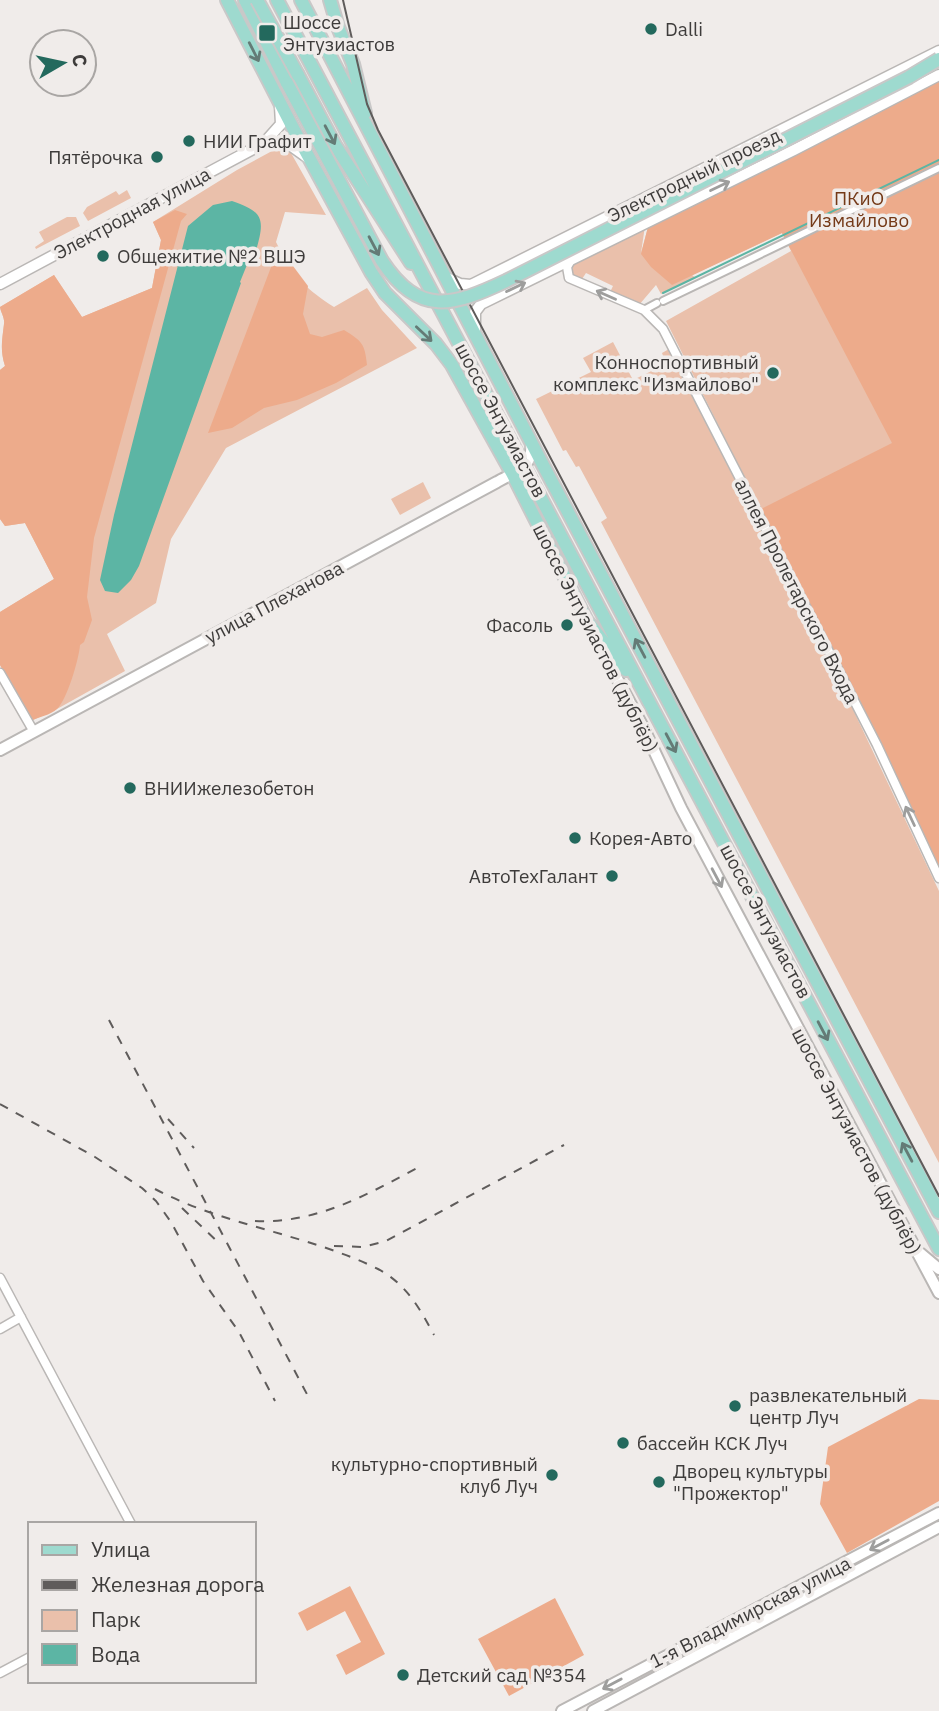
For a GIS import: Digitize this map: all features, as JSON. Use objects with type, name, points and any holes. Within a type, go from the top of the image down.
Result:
[{"type":"main road","name":"шоссе Энтузиастов (дублёр)","points":[[228,0],[280,104],[371,272],[385,293],[452,365],[499,449],[643,727],[681,808],[939,1293]]},
{"type":"main road","points":[[245,0],[400,249],[435,295]]},
{"type":"main road","points":[[257,0],[382,261],[394,279],[406,289],[427,299],[451,302],[466,299],[494,286],[909,78],[939,59]]},
{"type":"main road","name":"шоссе Энтузиастов","points":[[277,0],[939,1249]]},
{"type":"main road","name":"шоссе Энтузиастов","points":[[301,0],[531,442],[939,1212]]},
{"type":"main road","points":[[330,0],[353,64],[373,138]]},
{"type":"main road","points":[[499,449],[502,466],[498,482],[521,491],[525,466],[531,456],[531,442]]},
{"type":"main road","name":"улица Плеханова","points":[[0,750],[525,466]]},
{"type":"main road","points":[[587,621],[643,690]]},
{"type":"main road","points":[[909,1240],[939,1269]]},
{"type":"main road","name":"1-я Владимирская улица","points":[[562,1711],[939,1513]]},
{"type":"main road","name":"1-я Владимирская улица","points":[[593,1711],[939,1527]]},
{"type":"street","points":[[324,0],[338,27]]},
{"type":"street","name":"Электродный проезд","points":[[447,278],[460,284],[471,285],[939,51]]},
{"type":"street","name":"Электродный проезд","points":[[475,332],[475,312],[481,304],[794,150],[939,75]]},
{"type":"street","points":[[264,143],[281,124],[280,104]]},
{"type":"street","points":[[783,131],[779,141],[782,149],[794,150]]},
{"type":"street","points":[[264,143],[287,143],[310,160]]},
{"type":"street","name":"Электродная улица","points":[[0,284],[264,143]]},
{"type":"street","points":[[644,310],[939,168]]},
{"type":"street","points":[[668,187],[673,187],[680,193],[681,202],[677,207]]},
{"type":"street","name":"аллея Пролетарского Входа","points":[[572,259],[567,267],[569,278],[644,310],[663,329],[871,733],[939,878]]},
{"type":"street","points":[[0,673],[34,733]]},
{"type":"street","points":[[0,1278],[130,1522]]},
{"type":"street","points":[[0,1329],[21,1317]]},
{"type":"street","points":[[0,1673],[28,1658]]},
{"type":"green space","name":"ПКиО Измайлово","points":[[939,74],[939,872],[832,651],[666,321],[791,251],[782,233],[692,275],[696,278],[661,294],[656,285],[639,305],[610,292],[613,286],[586,273],[582,279],[572,274],[573,263],[645,226],[641,253],[648,227],[752,177]]},
{"type":"green space","name":"ПКиО Измайлово","points":[[939,74],[939,872],[761,509],[892,443],[782,233],[672,285],[651,267],[641,254],[648,227],[752,177]]},
{"type":"green space","points":[[282,149],[291,153],[326,215],[285,212],[276,242],[287,263],[306,286],[334,307],[367,288],[382,310],[417,348],[226,448],[171,539],[156,603],[107,634],[125,671],[31,721],[0,665],[0,612],[54,579],[25,523],[5,526],[0,519],[0,370],[5,366],[2,350],[4,322],[0,307],[54,275],[82,317],[152,288],[161,240],[153,222],[237,170],[272,151]]},
{"type":"green space","points":[[127,190],[131,198],[88,221],[83,213],[87,207],[116,191],[119,195]]},
{"type":"green space","points":[[175,210],[187,214],[181,221],[94,538],[87,597],[92,620],[84,642],[80,645],[72,679],[61,704],[51,713],[31,721],[0,665],[0,612],[54,579],[25,523],[5,526],[0,519],[0,370],[5,366],[2,350],[4,322],[0,307],[54,275],[82,317],[152,288],[161,240],[153,222]]},
{"type":"green space","points":[[67,217],[76,217],[80,226],[36,249],[35,247],[44,241],[39,232]]},
{"type":"green space","points":[[276,254],[293,266],[308,286],[303,314],[310,334],[322,337],[344,330],[362,344],[367,365],[336,383],[297,400],[264,408],[232,428],[208,433]]},
{"type":"green space","points":[[613,342],[633,380],[666,364],[662,353],[669,349],[831,663],[939,891],[939,1163],[601,522],[607,518],[579,466],[576,467],[566,450],[563,451],[536,399],[591,372],[583,358]]},
{"type":"green space","points":[[423,482],[431,498],[400,515],[391,499]]},
{"type":"green space","points":[[919,1399],[939,1400],[939,1501],[847,1553],[820,1504],[828,1447]]},
{"type":"green space","points":[[350,1586],[385,1654],[346,1675],[336,1655],[361,1642],[345,1611],[307,1631],[298,1613]]},
{"type":"green space","points":[[555,1598],[584,1655],[509,1696],[478,1639]]},
{"type":"water","points":[[232,201],[251,209],[259,218],[261,231],[256,251],[253,250],[240,282],[139,566],[131,580],[118,593],[105,591],[100,580],[114,515],[188,226],[213,205]]},
{"type":"waterway","points":[[663,293],[939,160]]},
{"type":"tram line","points":[[343,0],[367,104],[378,130],[939,1196]]},
{"type":"railway","points":[[109,1020],[309,1398]]},
{"type":"railway","points":[[0,1104],[95,1157],[142,1188],[156,1201],[171,1222],[203,1281],[239,1332],[275,1401]]},
{"type":"railway","points":[[168,1119],[194,1148]]},
{"type":"railway","points":[[334,1246],[363,1247],[386,1241],[564,1145]]},
{"type":"railway","points":[[255,1221],[278,1221],[321,1212],[362,1196],[421,1166]]},
{"type":"railway","points":[[155,1189],[209,1212],[323,1247],[378,1269],[404,1289],[434,1335]]},
{"type":"railway","points":[[182,1208],[220,1244]]},
{"type":"place","name":"Dalli","points":[[651,29]]},
{"type":"place","name":"Шоссе Энтузиастов","points":[[267,33]]},
{"type":"place","name":"НИИ Графит","points":[[189,141]]},
{"type":"place","name":"Пятёрочка","points":[[157,157]]},
{"type":"place","name":"Общежитие №2 ВШЭ","points":[[103,256]]},
{"type":"place","name":"Конноспортивный комплекс \"Измайлово\"","points":[[773,373]]},
{"type":"place","name":"Фасоль","points":[[567,625]]},
{"type":"place","name":"ВНИИжелезобетон","points":[[130,788]]},
{"type":"place","name":"Корея-Авто","points":[[575,838]]},
{"type":"place","name":"АвтоТехГалант","points":[[612,876]]},
{"type":"place","name":"развлекательный центр Луч","points":[[735,1406]]},
{"type":"place","name":"бассейн КСК Луч","points":[[623,1443]]},
{"type":"place","name":"культурно-спортивный клуб Луч","points":[[552,1475]]},
{"type":"place","name":"Дворец культуры \"Прожектор\"","points":[[659,1482]]},
{"type":"place","name":"Детский сад №354","points":[[403,1675]]}]
